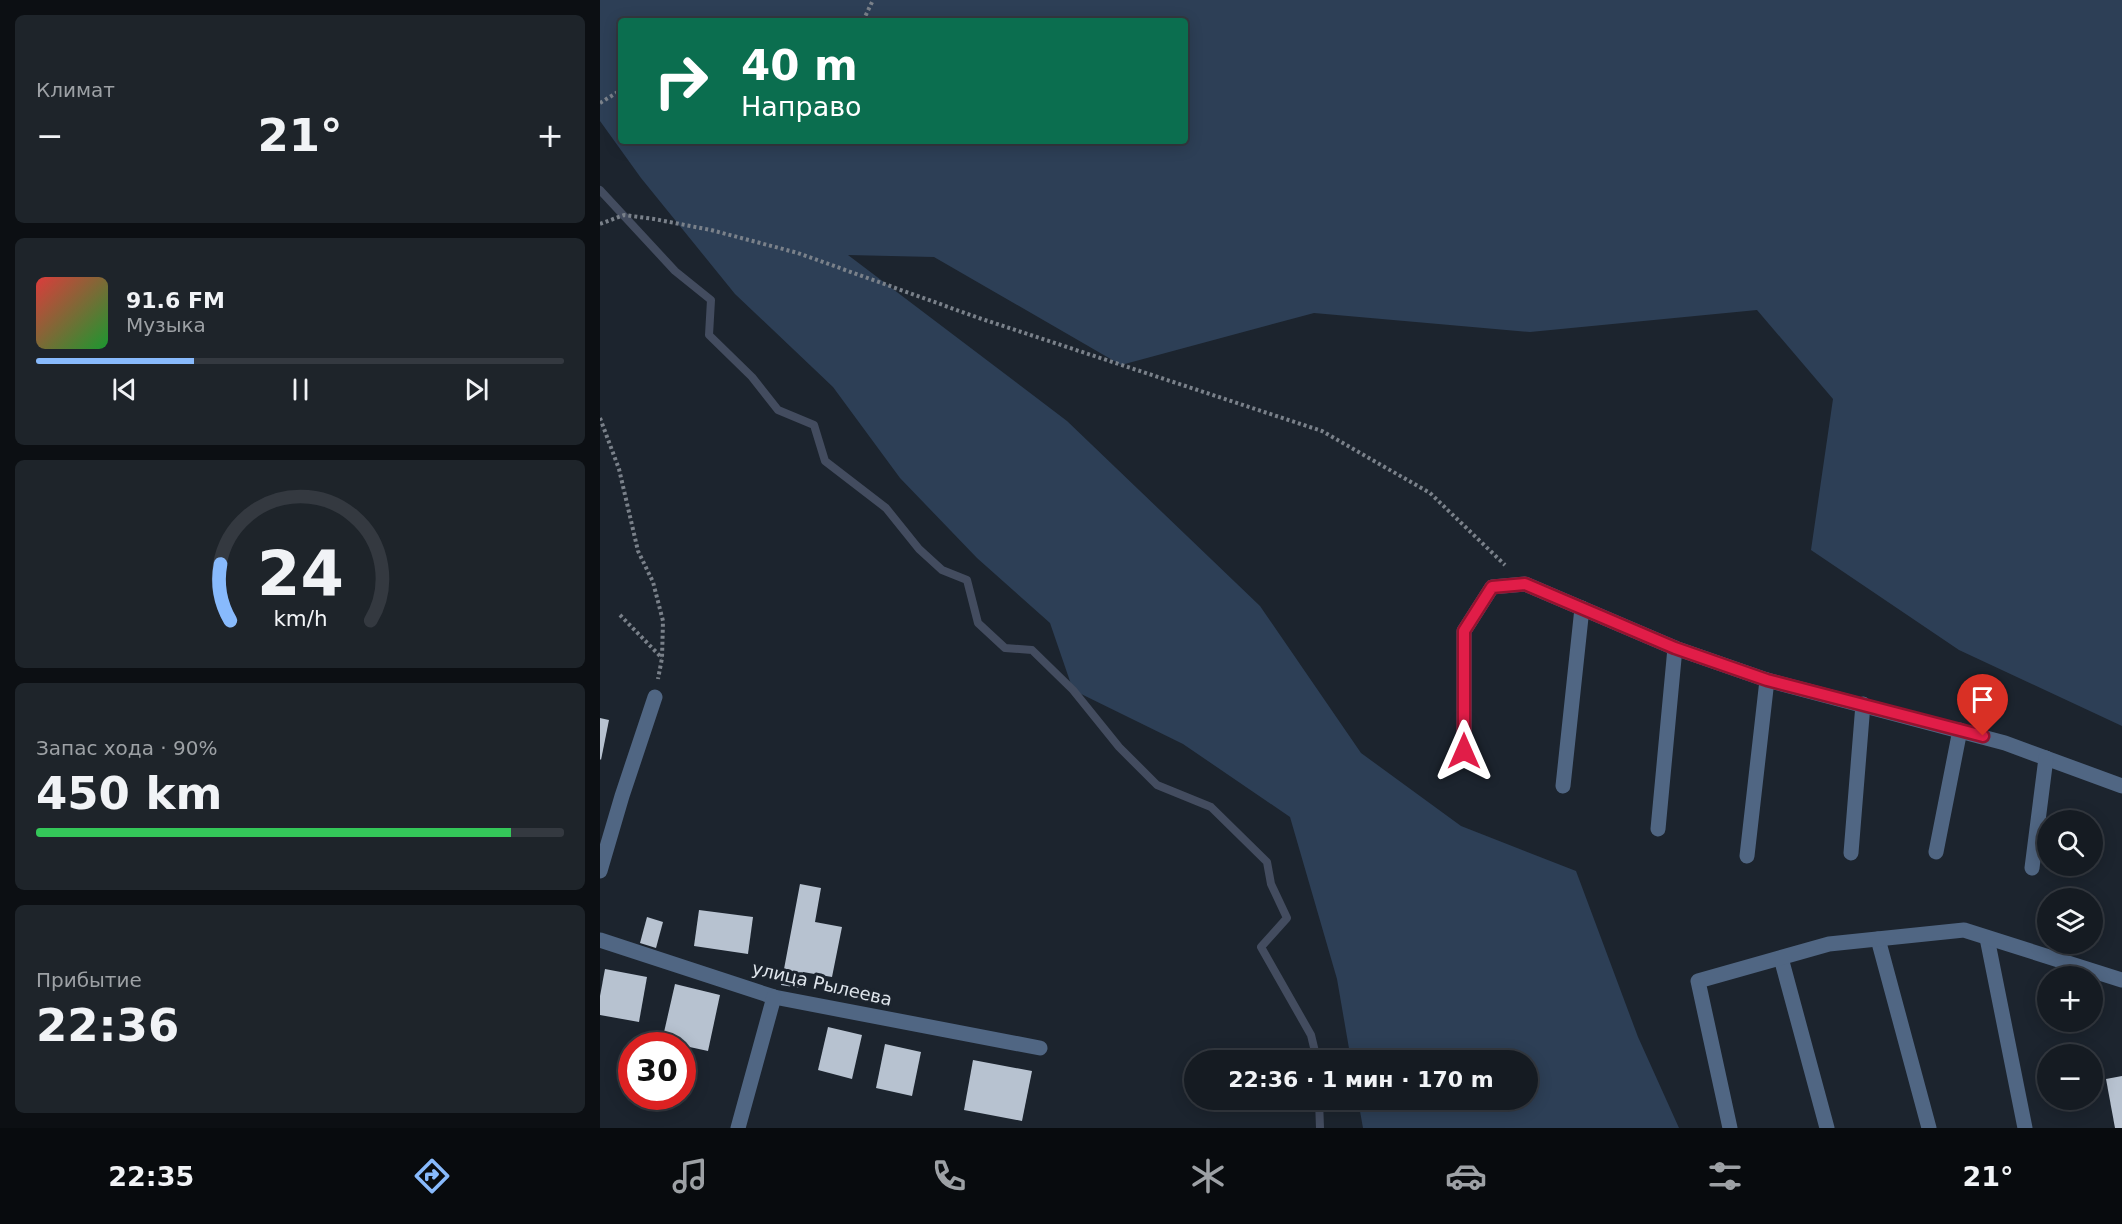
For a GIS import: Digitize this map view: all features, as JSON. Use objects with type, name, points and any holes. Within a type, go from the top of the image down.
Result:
[{"type":"street","points":[[1464,751],[1464,631],[1492,587],[1525,584],[1675,648],[1767,680],[2005,743],[2122,786]]},
{"type":"street","points":[[1563,786],[1582,608]]},
{"type":"street","points":[[1658,830],[1675,648]]},
{"type":"street","points":[[1747,856],[1767,680]]},
{"type":"street","points":[[600,871],[655,697]]},
{"type":"street","points":[[1851,853],[1863,704]]},
{"type":"street","points":[[1936,852],[1960,730]]},
{"type":"street","points":[[2032,868],[2046,758]]},
{"type":"street","points":[[1730,1128],[1698,981],[1829,944],[1964,930],[2122,980]]},
{"type":"street","points":[[1987,938],[2025,1128]]},
{"type":"street","points":[[1878,939],[1929,1128]]},
{"type":"street","name":"улица Рылеева","points":[[600,940],[774,997],[1040,1048]]},
{"type":"street","points":[[1781,958],[1827,1128]]},
{"type":"street","points":[[738,1128],[774,997]]},
{"type":"path","points":[[864,18],[873,0]]},
{"type":"path","points":[[600,103],[618,92]]},
{"type":"path","points":[[600,224],[624,215],[654,219],[711,230],[798,253],[979,318],[1322,431],[1430,493],[1525,584]]},
{"type":"path","points":[[600,418],[619,470],[638,551],[653,582],[663,621],[662,658],[655,697]]},
{"type":"path","points":[[620,615],[662,658]]},
{"type":"shaded area","points":[[600,0],[2122,0],[2122,726],[1959,650],[1811,550],[1833,399],[1757,310],[1530,332],[1314,313],[1121,365],[934,257],[848,255],[1067,421],[1260,606],[1361,753],[1461,826],[1576,871],[1638,1037],[1679,1128],[1363,1128],[1360,1110],[1538,1110],[1538,1050],[1349,1050],[1337,979],[1290,817],[1183,744],[1073,690],[1050,623],[977,558],[900,478],[833,387],[735,294],[641,178],[600,121]]},
{"type":"building","points":[[600,718],[609,720],[601,760],[600,759]]},
{"type":"building","points":[[800,884],[821,888],[815,922],[842,927],[832,977],[803,972],[800,988],[781,985]]},
{"type":"building","points":[[699,910],[753,917],[748,954],[694,946]]},
{"type":"building","points":[[647,917],[663,922],[656,948],[640,943]]},
{"type":"building","points":[[605,969],[647,977],[639,1022],[600,1015],[600,996]]},
{"type":"building","points":[[675,984],[720,995],[708,1051],[696,1048],[696,1032],[664,1032]]},
{"type":"building","points":[[828,1027],[862,1035],[852,1079],[818,1070]]},
{"type":"building","points":[[885,1044],[921,1052],[912,1096],[876,1088]]},
{"type":"building","points":[[973,1060],[1032,1071],[1022,1121],[964,1110]]},
{"type":"building","points":[[2122,1076],[2122,1128],[2115,1128],[2106,1079]]},
{"type":"waterway","points":[[600,190],[675,271],[711,300],[709,335],[752,377],[778,410],[814,425],[825,461],[886,508],[919,549],[942,570],[967,580],[978,623],[1005,648],[1032,650],[1073,690],[1119,747],[1157,785],[1211,807],[1267,862],[1271,884],[1287,918],[1261,947],[1311,1035],[1315,1050]]},
{"type":"waterway","points":[[1319,1110],[1320,1128]]},
{"type":"route","points":[[1464,751],[1464,631],[1492,587],[1525,584],[1675,648],[1767,680],[1983,736]]}]
